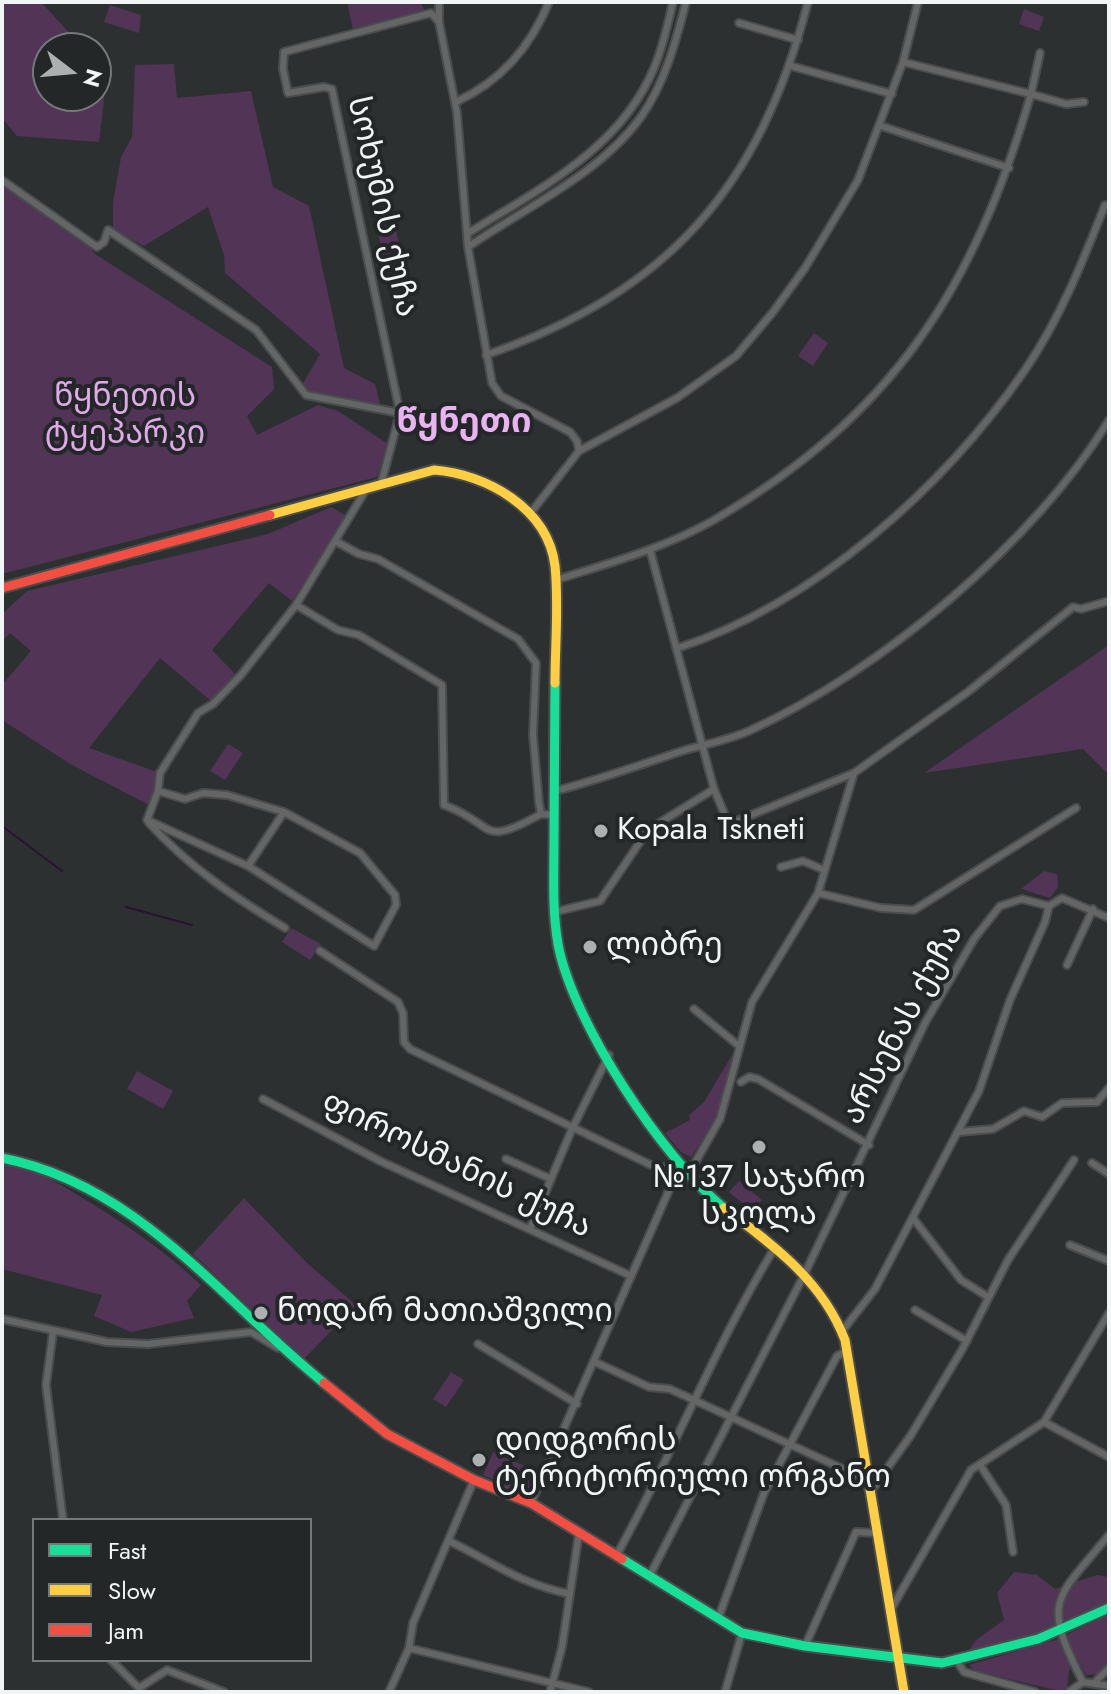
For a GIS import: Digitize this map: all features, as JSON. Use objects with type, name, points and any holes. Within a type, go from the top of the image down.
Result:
[{"type":"main road","points":[[2,588],[434,470],[461,471],[513,498],[529,515],[550,543],[556,580],[554,912],[563,965],[609,1055],[650,1127],[679,1169],[804,1275],[832,1306],[843,1330],[847,1351],[904,1692]]},
{"type":"main road","points":[[2,1158],[38,1165],[105,1195],[189,1258],[299,1363],[387,1434],[474,1480],[531,1503],[717,1621],[742,1633],[805,1646],[898,1655],[923,1662],[957,1661],[1060,1631],[1109,1608]]},
{"type":"street","points":[[426,2],[439,22]]},
{"type":"street","points":[[439,2],[439,22],[456,102],[468,247],[492,383],[501,396],[570,432],[577,441],[579,451]]},
{"type":"street","points":[[456,102],[482,90],[510,66],[530,41],[549,2]]},
{"type":"street","points":[[467,234],[598,148],[617,128],[654,68],[673,2]]},
{"type":"street","points":[[468,247],[616,146],[642,116],[669,58],[686,2]]},
{"type":"street","points":[[486,355],[536,338],[661,262],[709,215],[750,155],[791,66],[808,2]]},
{"type":"street","points":[[529,515],[579,451],[677,398],[736,356],[805,268],[858,180],[881,126],[903,62],[918,2]]},
{"type":"street","name":"სოხუმის ქუჩა","points":[[381,484],[400,413],[332,89],[324,87],[288,93],[283,69],[284,52],[431,13]]},
{"type":"street","points":[[739,23],[798,40]]},
{"type":"street","points":[[556,580],[650,550],[714,520],[828,438],[886,383],[932,324],[963,273],[1009,168],[1040,53]]},
{"type":"street","points":[[658,55],[669,58]]},
{"type":"street","points":[[903,62],[1066,104],[1084,102]]},
{"type":"street","points":[[791,66],[892,94]]},
{"type":"street","points":[[881,126],[1009,168]]},
{"type":"street","points":[[2,180],[97,247],[104,242],[108,230],[256,330],[306,395],[400,413]]},
{"type":"street","points":[[534,192],[539,201]]},
{"type":"street","points":[[678,648],[714,637],[802,589],[874,534],[941,473],[984,426],[1027,367],[1075,281],[1105,205]]},
{"type":"street","points":[[510,207],[516,216]]},
{"type":"street","points":[[555,791],[749,731],[853,674],[916,628],[1011,541],[1077,465],[1109,420]]},
{"type":"street","points":[[147,820],[158,791],[160,773],[198,713],[213,704],[241,675],[296,605],[367,488]]},
{"type":"street","points":[[337,542],[359,554],[378,559],[518,639],[528,649],[536,663],[533,735],[541,814]]},
{"type":"street","points":[[650,550],[714,789],[727,820],[734,822],[854,773],[969,691],[1073,607],[1081,609],[1109,601]]},
{"type":"street","points":[[296,605],[338,630],[359,635],[442,685],[444,805],[490,831],[502,834],[541,814],[555,815]]},
{"type":"street","points":[[688,1175],[720,1119],[752,1002],[818,893],[854,773]]},
{"type":"street","points":[[554,912],[600,901],[648,830],[714,789]]},
{"type":"street","points":[[147,820],[248,866],[374,946],[396,905],[395,895],[360,853],[284,812],[227,795],[203,793],[185,799],[158,791]]},
{"type":"street","points":[[818,893],[881,908],[914,910],[1076,808]]},
{"type":"street","points":[[248,866],[284,812]]},
{"type":"street","points":[[147,820],[172,849],[217,887],[285,928]]},
{"type":"street","points":[[781,867],[803,861],[824,870]]},
{"type":"street","name":"არსენას ქუჩა","points":[[649,1577],[869,1145],[925,1023],[982,926],[1000,906],[1013,900],[1049,906],[1062,898],[1109,918]]},
{"type":"street","points":[[843,1330],[875,1289],[979,1091],[1010,1000],[1045,922],[1049,906]]},
{"type":"street","points":[[1067,965],[1093,909]]},
{"type":"street","points":[[320,951],[398,1002],[403,1013],[404,1042],[410,1049],[572,1129],[662,1169],[679,1169],[629,1275],[577,1404],[531,1503]]},
{"type":"street","points":[[694,1009],[739,1046]]},
{"type":"street","points":[[530,1229],[572,1129],[609,1055]]},
{"type":"street","points":[[741,1082],[749,1077],[767,1083],[869,1145]]},
{"type":"street","points":[[959,1132],[993,1129],[1024,1111],[1042,1117],[1062,1103],[1097,1102],[1109,1088]]},
{"type":"street","name":"ფიროსმანის ქუჩა","points":[[263,1099],[380,1161],[629,1275]]},
{"type":"street","points":[[506,1159],[551,1179]]},
{"type":"street","points":[[869,1494],[911,1435],[965,1345],[988,1297],[1074,1160]]},
{"type":"street","points":[[1092,1163],[1109,1174]]},
{"type":"street","points":[[913,1218],[961,1280],[988,1297]]},
{"type":"street","points":[[1070,1245],[1109,1261]]},
{"type":"street","points":[[616,1556],[660,1478],[751,1287],[774,1249]]},
{"type":"street","points":[[915,1310],[965,1345]]},
{"type":"street","points":[[890,1611],[971,1470],[1044,1422],[1109,1313]]},
{"type":"street","points":[[2,1319],[107,1342],[148,1344],[251,1332],[299,1363]]},
{"type":"street","points":[[53,1332],[46,1385],[63,1518]]},
{"type":"street","points":[[478,1344],[577,1404]]},
{"type":"street","points":[[717,1621],[764,1493],[837,1356],[847,1351]]},
{"type":"street","points":[[595,1362],[649,1387],[670,1389],[867,1480]]},
{"type":"street","points":[[1044,1422],[1109,1457]]},
{"type":"street","points":[[980,1465],[1006,1505],[1013,1552]]},
{"type":"street","points":[[389,1692],[409,1648],[413,1623],[474,1480]]},
{"type":"street","points":[[805,1646],[856,1532],[876,1533]]},
{"type":"street","points":[[550,1692],[579,1533]]},
{"type":"street","points":[[1083,1682],[1056,1616],[1064,1587],[1109,1535]]},
{"type":"street","points":[[449,1541],[507,1575],[537,1587],[570,1594]]},
{"type":"street","points":[[725,1692],[742,1633]]},
{"type":"street","points":[[409,1648],[589,1692]]},
{"type":"street","points":[[957,1661],[964,1672],[1035,1692]]},
{"type":"street","points":[[113,1662],[139,1688],[167,1670],[224,1692]]},
{"type":"street","points":[[1094,1683],[1109,1668]]},
{"type":"street","points":[[1069,1692],[1083,1682],[1109,1686]]},
{"type":"green space","points":[[2,2],[41,2],[68,32],[32,32],[32,112],[103,112],[99,142],[17,136],[2,118]]},
{"type":"green space","points":[[347,2],[421,2],[424,10],[353,30]]},
{"type":"green space","points":[[110,5],[141,15],[139,33],[104,22]]},
{"type":"green space","points":[[1024,9],[1044,17],[1039,31],[1019,24]]},
{"type":"green space","points":[[174,64],[177,98],[251,91],[273,187],[309,206],[344,368],[375,384],[380,404],[310,395],[301,387],[320,354],[225,273],[224,255],[208,207],[144,246],[113,230],[113,203],[121,157],[132,137],[135,65]]},
{"type":"green space","name":"წყნეთის ტყეპარკი","points":[[2,185],[86,242],[95,254],[272,367],[274,389],[247,416],[257,435],[318,405],[338,411],[388,444],[377,477],[2,574]]},
{"type":"green space","points":[[394,223],[402,256],[384,260],[377,227]]},
{"type":"green space","points":[[814,333],[828,343],[813,366],[798,356]]},
{"type":"green space","points":[[331,507],[350,518],[292,601],[269,583],[212,650],[235,674],[211,701],[160,658],[89,748],[160,773],[151,806],[72,765],[2,720],[2,685],[31,651],[10,633],[2,641],[2,614],[27,591],[268,534]]},
{"type":"green space","points":[[1109,645],[1109,775],[1083,749],[924,773]]},
{"type":"green space","points":[[228,744],[243,753],[225,780],[210,771]]},
{"type":"green space","points":[[1044,871],[1057,874],[1058,887],[1050,898],[1021,889]]},
{"type":"green space","points":[[291,928],[321,944],[310,960],[282,942]]},
{"type":"green space","points":[[732,1055],[717,1118],[691,1157],[681,1152],[665,1133],[690,1120],[689,1115],[704,1102]]},
{"type":"green space","points":[[137,1071],[173,1091],[163,1109],[127,1089]]},
{"type":"green space","points":[[2,1151],[105,1212],[155,1246],[201,1285],[187,1301],[194,1318],[131,1332],[94,1316],[102,1295],[2,1269]]},
{"type":"green space","points":[[739,1181],[762,1200],[752,1211],[729,1192]]},
{"type":"green space","points":[[244,1198],[307,1263],[356,1305],[304,1359],[193,1254]]},
{"type":"green space","points":[[451,1372],[464,1380],[446,1407],[433,1399]]},
{"type":"green space","points":[[493,1452],[536,1471],[526,1495],[483,1475]]},
{"type":"green space","points":[[1014,1572],[1037,1575],[1055,1589],[1097,1575],[1109,1577],[1109,1602],[1049,1630],[966,1655],[976,1640],[1004,1620],[997,1593]]},
{"type":"green space","points":[[1109,1614],[1109,1666],[1098,1674],[1086,1675],[1069,1644],[1068,1634]]},
{"type":"green space","points":[[1059,1639],[1070,1665],[1067,1688],[1060,1691],[975,1671],[969,1665]]},
{"type":"waterway","points":[[2,826],[62,871]]},
{"type":"waterway","points":[[126,907],[192,925]]},
{"type":"traffic: fast","points":[[555,683],[554,905],[558,944],[567,975],[581,1011],[623,1086],[674,1157],[724,1208]]},
{"type":"traffic: fast","points":[[2,1158],[51,1172],[96,1193],[137,1219],[213,1282],[324,1383]]},
{"type":"traffic: fast","points":[[622,1559],[742,1633],[805,1646],[942,1663],[1038,1639],[1109,1608]]},
{"type":"traffic: slow","points":[[270,515],[434,470],[454,473],[493,487],[527,511],[550,545],[557,595],[555,683]]},
{"type":"traffic: slow","points":[[724,1208],[778,1251],[810,1282],[845,1340],[904,1692]]},
{"type":"traffic: jam","points":[[2,588],[270,515]]},
{"type":"traffic: jam","points":[[324,1383],[387,1434],[474,1480],[531,1503],[622,1559]]},
{"type":"place","name":"Kopala Tskneti","points":[[601,831]]},
{"type":"place","name":"ლიბრე","points":[[590,947]]},
{"type":"place","name":"№137 საჯარო სკოლა","points":[[759,1147]]},
{"type":"place","name":"ნოდარ მათიაშვილი","points":[[261,1313]]},
{"type":"place","name":"დიდგორის ტერიტორიული ორგანო","points":[[479,1460]]},
{"type":"district","name":"წყნეთი","points":[[464,424]]}]
